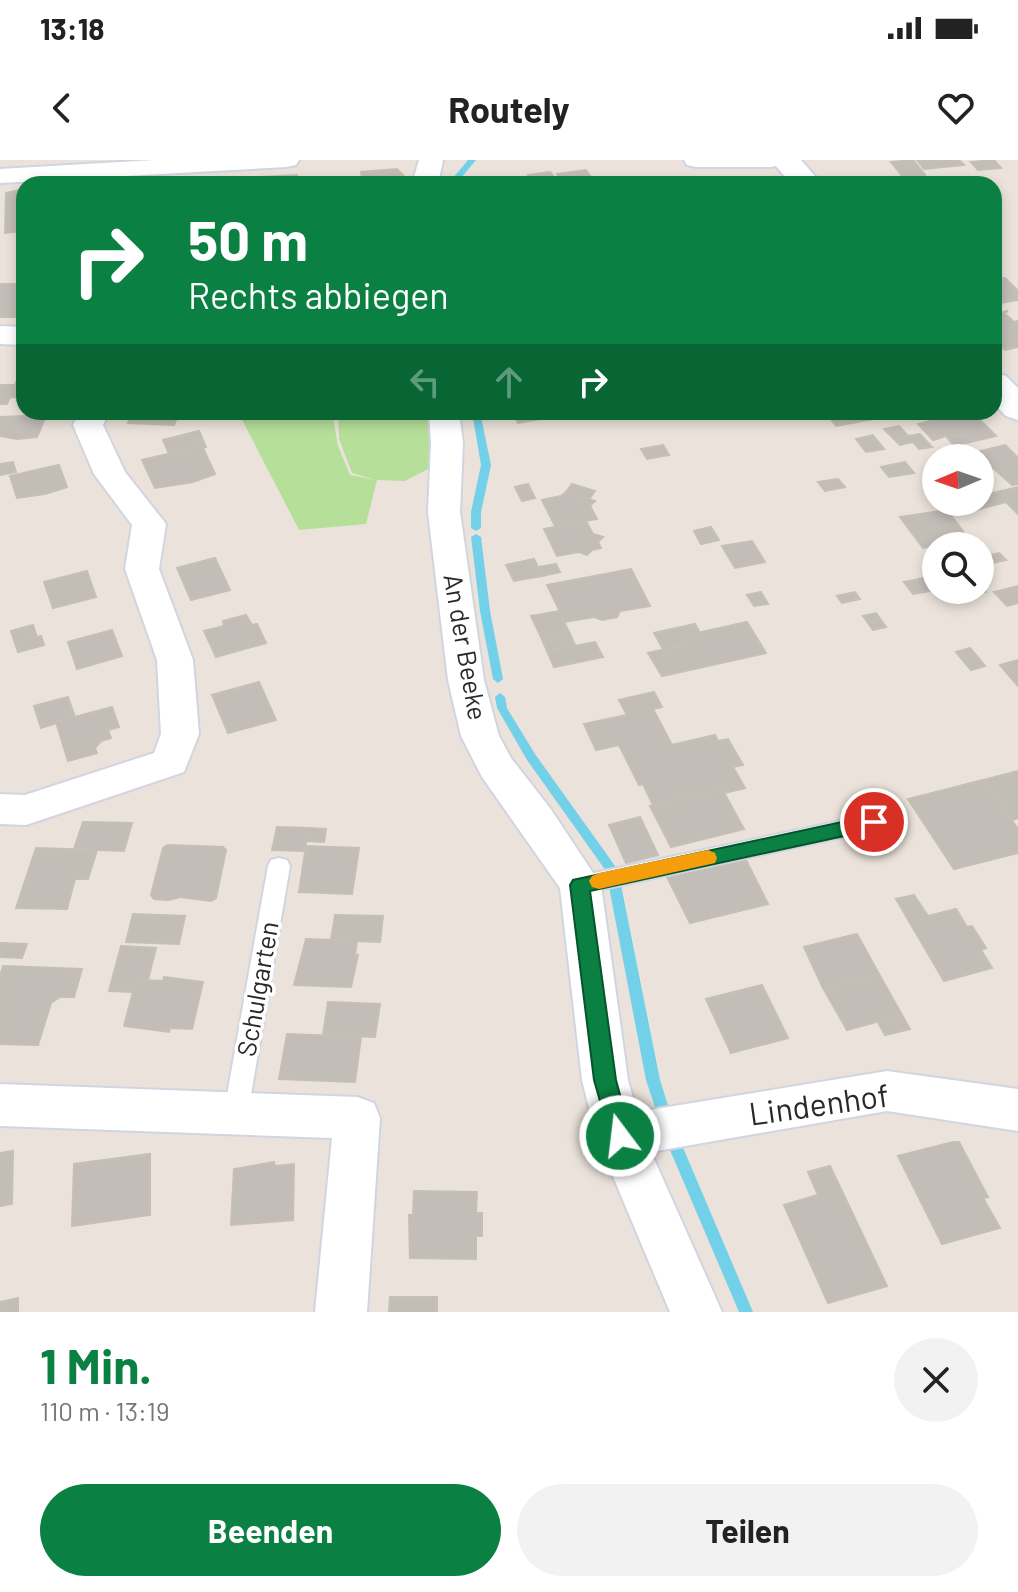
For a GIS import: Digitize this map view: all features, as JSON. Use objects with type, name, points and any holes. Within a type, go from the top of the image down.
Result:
[{"type":"main road","points":[[785,160],[800,176]]},
{"type":"main road","points":[[1002,392],[1018,409]]},
{"type":"street","points":[[0,176],[287,160]]},
{"type":"street","points":[[696,160],[771,160]]},
{"type":"street","points":[[0,809],[26,810],[170,762],[180,734],[175,660],[142,569],[149,524],[110,474],[88,425],[90,420]]},
{"type":"street","name":"An der Beeke","points":[[445,420],[447,443],[444,512],[466,680],[480,736],[496,767],[536,819],[580,885],[605,1080],[620,1136],[696,1312]]},
{"type":"street","name":"Lindenhof","points":[[620,1136],[887,1091],[1018,1110]]},
{"type":"street","points":[[0,1105],[357,1118],[341,1312]]},
{"type":"lane","points":[[580,885],[874,822]]},
{"type":"lane","name":"Schulgarten","points":[[236,1112],[279,866]]},
{"type":"green space","points":[[242,420],[333,420],[338,446],[350,475],[376,480],[352,473],[339,439],[338,420],[428,420],[432,467],[405,481],[377,480],[366,524],[299,530]]},
{"type":"building","points":[[913,160],[925,175],[902,176],[891,162]]},
{"type":"building","points":[[917,160],[959,160],[964,165],[924,169]]},
{"type":"building","points":[[994,160],[1001,168],[978,170],[971,162]]},
{"type":"building","points":[[397,169],[403,175],[362,176],[361,172]]},
{"type":"building","points":[[586,170],[590,176],[558,176],[557,174]]},
{"type":"building","points":[[550,172],[553,176],[529,176]]},
{"type":"building","points":[[16,191],[16,232],[5,233],[6,193]]},
{"type":"building","points":[[1002,279],[1018,291],[1018,300],[1002,303]]},
{"type":"building","points":[[0,284],[16,284],[16,317],[0,317]]},
{"type":"building","points":[[1008,311],[1004,313],[1014,322],[1018,321],[1018,347],[1005,350],[1002,347],[1002,312]]},
{"type":"building","points":[[0,385],[15,385],[12,390],[16,390],[16,398],[10,397],[7,404],[0,404]]},
{"type":"building","points":[[1,417],[44,420],[37,437],[17,439],[0,436]]},
{"type":"building","points":[[129,420],[176,420],[174,425],[128,423]]},
{"type":"building","points":[[831,420],[868,420],[836,426]]},
{"type":"building","points":[[933,420],[980,420],[996,436],[962,444],[952,444],[946,436],[933,440],[918,424]]},
{"type":"building","points":[[899,426],[908,436],[920,434],[929,444],[922,444],[919,449],[913,442],[900,445],[884,429]]},
{"type":"building","points":[[199,431],[206,447],[169,454],[163,440]]},
{"type":"building","points":[[873,435],[884,449],[866,452],[856,439]]},
{"type":"building","points":[[663,445],[669,455],[647,459],[641,449]]},
{"type":"building","points":[[1005,445],[1018,458],[1018,484],[1012,485],[994,469],[994,448]]},
{"type":"building","points":[[202,446],[215,474],[193,482],[155,488],[142,460]]},
{"type":"building","points":[[13,462],[16,472],[0,475],[0,464]]},
{"type":"building","points":[[905,462],[914,473],[889,477],[881,467]]},
{"type":"building","points":[[59,465],[67,487],[17,498],[10,476]]},
{"type":"building","points":[[838,479],[845,487],[825,491],[818,482]]},
{"type":"building","points":[[528,484],[535,498],[522,501],[515,487]]},
{"type":"building","points":[[572,484],[595,491],[589,499],[566,492]]},
{"type":"building","points":[[1018,487],[1018,514],[1006,502],[994,505],[994,493]]},
{"type":"building","points":[[566,492],[595,501],[590,506],[597,519],[555,526],[542,500]]},
{"type":"building","points":[[922,514],[952,516],[964,532],[922,532],[922,547],[900,517]]},
{"type":"building","points":[[586,521],[593,534],[603,537],[598,542],[601,548],[587,555],[579,552],[557,556],[544,529]]},
{"type":"building","points":[[711,527],[719,540],[701,544],[694,531]]},
{"type":"building","points":[[752,541],[765,562],[735,568],[722,546]]},
{"type":"building","points":[[999,553],[1006,560],[994,563],[994,554]]},
{"type":"building","points":[[215,558],[230,590],[191,600],[177,568]]},
{"type":"building","points":[[534,559],[542,576],[514,581],[506,565]]},
{"type":"building","points":[[556,564],[560,572],[542,576],[538,567]]},
{"type":"building","points":[[631,569],[650,606],[620,611],[617,617],[602,620],[594,617],[565,622],[547,585]]},
{"type":"building","points":[[87,571],[96,597],[53,608],[44,582]]},
{"type":"building","points":[[915,580],[922,592],[913,594],[904,582]]},
{"type":"building","points":[[1018,586],[1018,603],[1007,606],[994,592]]},
{"type":"building","points":[[761,592],[768,604],[754,606],[747,595]]},
{"type":"building","points":[[855,592],[860,599],[842,603],[837,596]]},
{"type":"building","points":[[559,611],[569,632],[541,637],[531,616]]},
{"type":"building","points":[[876,613],[886,627],[873,630],[863,616]]},
{"type":"building","points":[[246,615],[252,625],[257,624],[266,643],[216,657],[204,631],[224,626],[223,621]]},
{"type":"building","points":[[747,622],[766,653],[662,676],[648,653],[689,644],[684,636]]},
{"type":"building","points":[[695,624],[700,633],[684,636],[689,644],[663,649],[654,633]]},
{"type":"building","points":[[33,625],[37,637],[15,643],[11,631]]},
{"type":"building","points":[[112,630],[122,656],[77,669],[68,642]]},
{"type":"building","points":[[569,632],[575,645],[547,651],[541,637]]},
{"type":"building","points":[[41,636],[44,645],[18,652],[15,643]]},
{"type":"building","points":[[595,642],[603,657],[554,667],[547,651]]},
{"type":"building","points":[[970,648],[985,666],[971,670],[956,652]]},
{"type":"building","points":[[1018,660],[1018,686],[1000,665]]},
{"type":"building","points":[[259,682],[276,720],[228,733],[212,695]]},
{"type":"building","points":[[654,692],[662,707],[653,709],[672,745],[715,735],[718,741],[728,739],[743,765],[733,767],[745,788],[724,793],[722,789],[653,805],[619,745],[596,750],[584,724],[627,715],[619,700]]},
{"type":"building","points":[[68,697],[75,717],[41,728],[34,706]]},
{"type":"building","points":[[112,707],[119,727],[108,730],[111,738],[101,741],[95,748],[97,753],[68,761],[56,722]]},
{"type":"building","points":[[1018,771],[1018,818],[1012,820],[983,780]]},
{"type":"building","points":[[983,780],[1018,829],[1018,853],[954,869],[908,799]]},
{"type":"building","points":[[722,789],[744,829],[671,847],[650,806]]},
{"type":"building","points":[[640,817],[658,855],[626,863],[609,825]]},
{"type":"building","points":[[83,822],[132,823],[124,851],[74,849]]},
{"type":"building","points":[[277,827],[308,828],[305,851],[272,850]]},
{"type":"building","points":[[308,828],[326,829],[324,842],[306,841]]},
{"type":"building","points":[[168,845],[223,847],[226,850],[216,898],[211,901],[180,897],[154,899],[151,895],[163,848]]},
{"type":"building","points":[[306,846],[359,848],[352,894],[299,892]]},
{"type":"building","points":[[36,848],[97,850],[88,879],[75,879],[67,909],[16,908]]},
{"type":"building","points":[[744,856],[768,904],[690,923],[666,875]]},
{"type":"building","points":[[914,895],[928,916],[956,909],[986,948],[981,950],[992,968],[944,981],[896,899]]},
{"type":"building","points":[[133,914],[185,916],[179,944],[126,942]]},
{"type":"building","points":[[335,915],[383,916],[380,942],[331,940]]},
{"type":"building","points":[[857,934],[879,974],[823,988],[804,947]]},
{"type":"building","points":[[306,939],[357,941],[355,955],[358,955],[351,987],[294,985]]},
{"type":"building","points":[[0,943],[27,944],[22,958],[0,957]]},
{"type":"building","points":[[121,946],[156,948],[148,980],[136,980],[133,992],[109,991]]},
{"type":"building","points":[[3,966],[82,969],[74,997],[60,997],[51,1003],[38,1045],[0,1044],[0,976]]},
{"type":"building","points":[[879,974],[902,1015],[847,1030],[823,988]]},
{"type":"building","points":[[164,977],[203,982],[192,1029],[170,1028],[169,1032],[124,1026],[136,980],[163,981]]},
{"type":"building","points":[[762,985],[788,1038],[731,1053],[706,999]]},
{"type":"building","points":[[328,1002],[380,1004],[375,1037],[323,1035]]},
{"type":"building","points":[[902,1015],[910,1029],[885,1035],[878,1022]]},
{"type":"building","points":[[287,1034],[361,1037],[355,1082],[279,1079]]},
{"type":"building","points":[[959,1142],[988,1197],[983,1198],[1000,1228],[942,1244],[898,1156]]},
{"type":"building","points":[[13,1151],[12,1204],[0,1206],[0,1153]]},
{"type":"building","points":[[150,1154],[150,1215],[72,1226],[74,1164]]},
{"type":"building","points":[[274,1162],[275,1166],[294,1164],[293,1220],[231,1225],[234,1169]]},
{"type":"building","points":[[830,1166],[887,1286],[828,1303],[784,1205],[818,1195],[808,1172]]},
{"type":"building","points":[[414,1191],[477,1192],[476,1213],[482,1213],[482,1236],[476,1236],[476,1259],[410,1258],[409,1215],[413,1215]]},
{"type":"building","points":[[390,1297],[437,1297],[437,1312],[389,1312]]},
{"type":"building","points":[[18,1298],[18,1312],[0,1312],[0,1302]]},
{"type":"waterway","points":[[459,176],[472,160]]},
{"type":"waterway","points":[[476,528],[476,512],[486,465],[478,420]]},
{"type":"waterway","points":[[476,537],[485,611],[498,679]]},
{"type":"waterway","points":[[500,697],[502,708],[531,757],[612,870],[653,1080],[664,1115]]},
{"type":"waterway","points":[[671,1136],[746,1312]]},
{"type":"slow traffic","points":[[599,881],[708,858]]},
{"type":"route","points":[[620,1136],[605,1080],[580,885],[874,822]]}]
